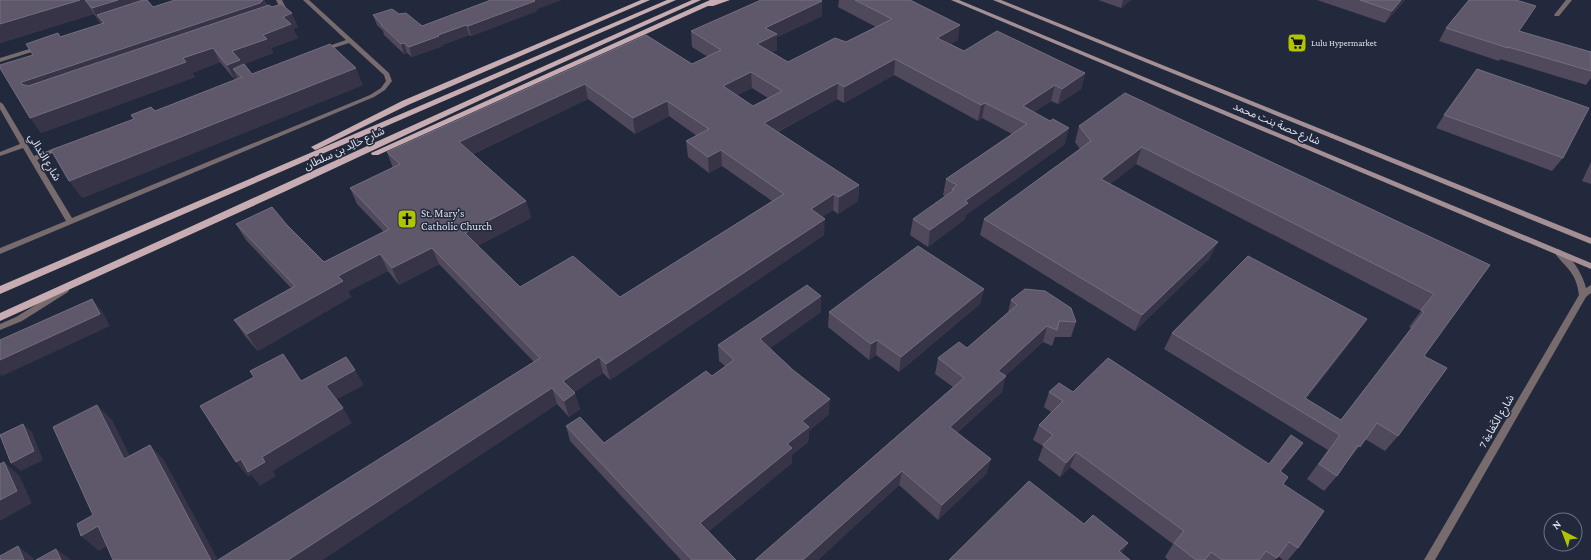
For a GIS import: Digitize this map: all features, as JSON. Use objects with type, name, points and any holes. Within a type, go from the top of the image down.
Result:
[{"type":"main road","points":[[273,171],[329,139],[380,114],[647,0]]},
{"type":"main road","name":"شارع خالِد بن سلطان","points":[[0,290],[273,171],[673,0]]},
{"type":"main road","points":[[699,4],[716,0]]},
{"type":"main road","points":[[699,4],[727,0]]},
{"type":"main road","name":"شارع حصة بنت محمد","points":[[954,0],[1591,266]]},
{"type":"main road","name":"شارع حصة بنت محمد","points":[[996,0],[1591,241]]},
{"type":"main road","name":"شارع خالِد بن سلطان","points":[[0,317],[72,286],[484,95],[699,4]]},
{"type":"street","points":[[273,18],[280,13],[283,8],[279,0]]},
{"type":"street","points":[[0,251],[378,93],[387,85],[389,78],[387,74],[306,0]]},
{"type":"street","points":[[1557,16],[1569,0]]},
{"type":"street","points":[[312,54],[349,40]]},
{"type":"street","points":[[0,60],[44,46]]},
{"type":"street","name":"شارع التدالي","points":[[0,104],[70,222]]},
{"type":"street","points":[[0,154],[25,145]]},
{"type":"street","points":[[33,159],[70,145]]},
{"type":"street","points":[[1558,252],[1577,274],[1583,288],[1583,295]]},
{"type":"street","points":[[0,327],[19,319],[72,286]]},
{"type":"street","name":"شارع الكَفاءة 7","points":[[1429,560],[1583,295],[1591,288]]},
{"type":"building","points":[[80,0],[0,24],[0,1]]},
{"type":"building","points":[[85,0],[118,0],[92,8]]},
{"type":"building","points":[[147,0],[153,7],[175,0],[263,0],[260,3],[22,82],[21,84],[28,86],[269,5],[272,7],[281,4],[292,13],[283,17],[291,24],[263,35],[267,39],[232,51],[240,60],[227,65],[213,48],[183,58],[186,62],[30,118],[0,68],[0,65],[33,55],[26,44],[58,33],[60,37],[104,23],[97,15]]},
{"type":"building","points":[[491,0],[535,1],[468,26],[466,25],[438,35],[439,36],[409,47],[404,43],[401,44],[373,15],[392,9],[399,14],[406,13],[422,26]]},
{"type":"building","points":[[761,0],[822,1],[765,28],[777,34],[757,44],[788,62],[835,38],[846,42],[892,19],[855,0],[910,0],[960,25],[937,38],[964,51],[997,31],[1085,73],[1062,89],[1055,85],[1023,106],[1050,121],[1053,119],[1069,128],[965,201],[968,203],[930,230],[913,219],[954,190],[952,189],[957,185],[946,179],[1027,124],[985,103],[981,105],[895,59],[844,87],[838,83],[764,123],[859,185],[839,197],[834,194],[811,209],[825,219],[606,364],[599,357],[563,381],[575,393],[564,401],[552,388],[288,560],[218,560],[540,358],[432,248],[392,268],[380,254],[338,276],[343,281],[247,334],[234,320],[295,286],[236,224],[272,207],[287,225],[324,262],[389,229],[350,188],[400,164],[387,152],[646,35],[692,64],[721,50],[691,31]],"holes":[[[751,72],[782,91],[753,106],[723,86]],[[585,84],[633,118],[667,101],[709,129],[686,141],[708,157],[721,150],[784,194],[620,297],[573,256],[520,287],[465,233],[526,201],[459,142]]]},
{"type":"building","points":[[1360,0],[1401,0],[1392,11]]},
{"type":"building","points":[[1469,0],[1516,0],[1536,6],[1519,31],[1591,52],[1591,71],[1508,48],[1446,28]]},
{"type":"building","points":[[330,44],[356,68],[69,181],[51,150],[134,119],[131,115],[151,107],[155,111],[242,77],[233,69],[244,64],[252,74]]},
{"type":"building","points":[[1477,69],[1589,108],[1563,158],[1444,115]]},
{"type":"building","points":[[1125,93],[1490,265],[1424,356],[1447,368],[1398,436],[1377,423],[1360,447],[1358,445],[1337,476],[1319,464],[1340,435],[1172,333],[1248,256],[1367,319],[1305,398],[1341,420],[1424,312],[1421,310],[1434,294],[1142,147],[1101,179],[1218,242],[1142,315],[984,219],[1091,141],[1079,126]]},
{"type":"building","points":[[918,246],[984,289],[901,357],[877,340],[871,344],[829,312]]},
{"type":"building","points":[[807,285],[821,296],[760,339],[793,370],[830,399],[802,421],[809,427],[787,444],[792,448],[700,523],[736,560],[692,560],[566,426],[580,417],[604,443],[706,371],[712,376],[734,360],[718,345]]},
{"type":"building","points":[[1025,289],[1045,291],[1071,308],[1076,322],[1059,321],[1057,330],[1047,326],[998,371],[1006,376],[950,427],[991,459],[942,505],[902,471],[803,560],[755,560],[964,378],[938,358],[959,342],[967,348],[1017,305],[1011,300]]},
{"type":"building","points":[[92,299],[100,314],[0,360],[0,340]]},
{"type":"building","points":[[283,354],[301,381],[346,357],[355,370],[326,386],[343,408],[262,457],[265,462],[248,472],[241,459],[236,462],[200,406],[254,377],[250,371]]},
{"type":"building","points":[[1108,358],[1269,464],[1291,435],[1303,443],[1280,471],[1288,477],[1283,484],[1324,511],[1298,548],[1289,542],[1277,558],[1266,551],[1259,560],[1222,560],[1211,552],[1205,560],[1196,560],[1174,543],[1184,531],[1076,452],[1066,463],[1043,445],[1053,435],[1039,425],[1063,401],[1049,392],[1059,383],[1073,392]]},
{"type":"building","points":[[97,405],[124,459],[150,445],[211,560],[113,560],[98,526],[81,536],[77,524],[93,515],[53,427]]},
{"type":"building","points":[[23,424],[34,451],[11,463],[0,435]]},
{"type":"building","points":[[4,462],[17,491],[0,500],[0,464]]},
{"type":"building","points":[[1029,481],[1084,524],[1093,515],[1128,543],[1119,551],[1130,560],[949,560]]},
{"type":"building","points":[[18,546],[24,560],[0,560],[0,556]]},
{"type":"building","points":[[56,549],[61,560],[36,560]]},
{"type":"place","name":"Lulu Hypermarket","points":[[1297,43]]},
{"type":"place","name":"St. Mary's Catholic Church","points":[[407,219]]}]
